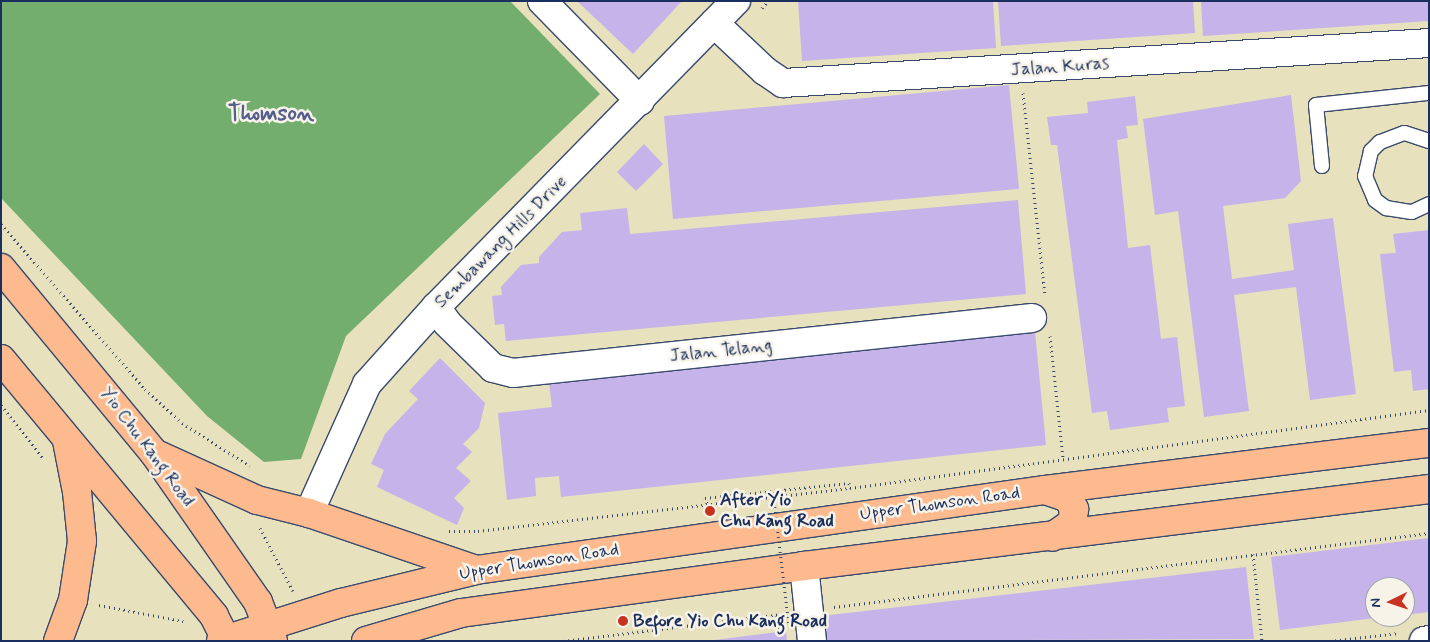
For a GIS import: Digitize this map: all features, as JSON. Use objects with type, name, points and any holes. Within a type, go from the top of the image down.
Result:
[{"type":"main road","name":"Yio Chu Kang Road","points":[[1,268],[154,453],[258,602],[270,633]]},
{"type":"main road","points":[[1,359],[214,616],[225,640]]},
{"type":"main road","points":[[58,641],[73,600],[82,541],[77,492],[66,437]]},
{"type":"main road","name":"Upper Thomson Road","points":[[225,640],[270,633],[476,570],[1045,490],[1429,443]]},
{"type":"main road","points":[[154,453],[257,500],[310,513],[476,570]]},
{"type":"main road","points":[[366,641],[461,613],[804,566],[1429,489]]},
{"type":"main road","points":[[1045,490],[1068,498],[1074,509],[1072,523],[1052,536]]},
{"type":"street","points":[[542,1],[640,101]]},
{"type":"street","name":"Sembawang Hills Drive","points":[[310,513],[367,384],[436,307],[736,1]]},
{"type":"street","name":"Jalan Kuras","points":[[714,23],[764,71],[783,83],[1429,43]]},
{"type":"street","name":"Jalan Telang","points":[[436,307],[447,323],[493,368],[513,373],[1042,315]]},
{"type":"street","points":[[804,566],[799,618],[812,641]]},
{"type":"lane","points":[[1322,166],[1316,105],[1429,92]]},
{"type":"lane","points":[[1429,141],[1417,134],[1391,135],[1371,151],[1365,176],[1375,200],[1386,208],[1412,212],[1429,204]]},
{"type":"path","points":[[1022,83],[1042,315],[1063,457]]},
{"type":"path","points":[[1,224],[145,390],[182,423],[254,469]]},
{"type":"path","points":[[1,405],[48,464]]},
{"type":"path","points":[[440,531],[478,531],[707,503],[850,488],[1063,457],[1429,410]]},
{"type":"path","points":[[707,503],[705,498],[849,483],[850,488]]},
{"type":"path","points":[[773,492],[799,618]]},
{"type":"path","points":[[257,522],[292,588]]},
{"type":"path","points":[[563,641],[777,615],[799,618],[1253,554],[1429,533]]},
{"type":"path","points":[[1253,554],[1262,641]]},
{"type":"path","points":[[96,604],[187,622]]},
{"type":"path","points":[[777,615],[778,628],[799,618]]},
{"type":"path","points":[[1330,641],[1421,638]]},
{"type":"green space","points":[[1,1],[510,1],[600,94],[346,336],[301,459],[264,462],[207,416],[1,198]]},
{"type":"building","points":[[577,1],[682,1],[633,54]]},
{"type":"building","points":[[798,1],[993,1],[996,48],[802,61]]},
{"type":"building","points":[[998,1],[1193,1],[1195,33],[1001,46]]},
{"type":"building","points":[[1201,1],[1429,1],[1429,21],[1203,36]]},
{"type":"building","points":[[1009,85],[1019,189],[673,219],[664,116]]},
{"type":"building","points":[[1291,95],[1301,181],[1285,198],[1223,206],[1232,279],[1294,270],[1288,224],[1333,218],[1356,394],[1310,400],[1296,287],[1234,295],[1249,411],[1204,417],[1178,211],[1155,215],[1143,119]]},
{"type":"building","points":[[1135,96],[1138,125],[1126,126],[1128,138],[1117,140],[1128,248],[1150,245],[1161,339],[1177,337],[1185,406],[1167,408],[1169,422],[1110,430],[1107,411],[1092,413],[1057,145],[1051,145],[1047,117],[1088,113],[1087,102]]},
{"type":"building","points":[[644,144],[663,164],[636,191],[617,172]]},
{"type":"building","points":[[1018,200],[1026,294],[506,341],[504,324],[495,325],[492,296],[502,295],[501,287],[521,265],[539,263],[539,257],[562,232],[582,230],[580,213],[627,208],[630,234]]},
{"type":"building","points":[[1429,230],[1429,389],[1413,391],[1411,370],[1394,372],[1380,254],[1396,253],[1393,234]]},
{"type":"building","points":[[1035,332],[1046,445],[561,497],[559,476],[535,478],[536,496],[507,500],[498,413],[552,407],[549,383]]},
{"type":"building","points":[[440,358],[485,403],[479,428],[463,444],[472,452],[456,468],[471,481],[454,498],[464,508],[457,525],[377,487],[384,470],[371,464],[385,434],[418,399],[409,391]]},
{"type":"building","points":[[1429,538],[1429,612],[1415,614],[1415,577],[1365,577],[1365,619],[1280,630],[1271,557]]},
{"type":"building","points":[[1246,567],[1254,639],[826,641],[824,620],[830,615]]},
{"type":"building","points":[[786,631],[787,641],[715,641],[715,640]]},
{"type":"place","name":"After Yio Chu Kang Road","points":[[710,511]]},
{"type":"place","name":"Before Yio Chu Kang Road","points":[[623,621]]},
{"type":"district","name":"Thomson","points":[[271,115]]}]
